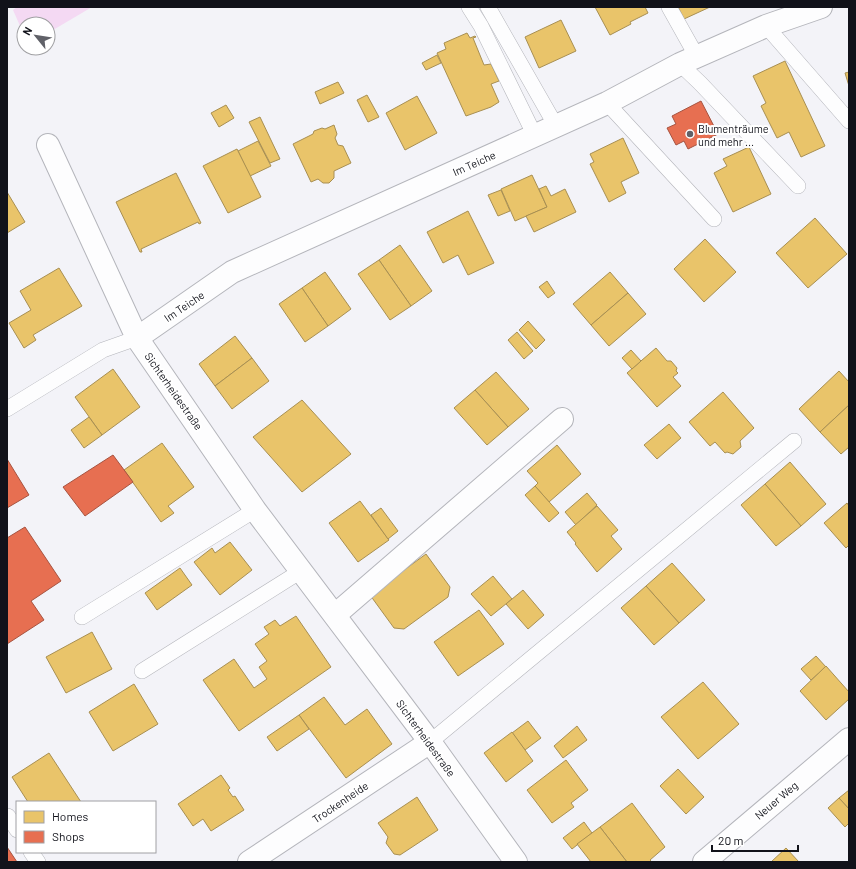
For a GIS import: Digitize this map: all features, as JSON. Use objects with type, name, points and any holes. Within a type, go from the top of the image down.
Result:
[{"type":"street","name":"Im Teiche","points":[[137,338],[232,272],[607,103],[689,61],[766,26],[821,7]]},
{"type":"street","name":"Sichterheidestraße","points":[[48,145],[137,338],[255,510],[430,742],[516,862]]},
{"type":"street","points":[[335,615],[562,419]]},
{"type":"street","name":"Neuer Weg","points":[[704,862],[849,739]]},
{"type":"street","name":"Trockenheide","points":[[249,862],[430,742]]},
{"type":"lane","points":[[469,7],[481,26],[535,136]]},
{"type":"lane","points":[[488,7],[556,126]]},
{"type":"lane","points":[[669,7],[689,61],[700,82],[798,186]]},
{"type":"lane","points":[[766,26],[849,121]]},
{"type":"lane","points":[[607,103],[714,219]]},
{"type":"lane","points":[[7,409],[103,350],[137,338]]},
{"type":"lane","points":[[430,742],[794,441]]},
{"type":"lane","points":[[82,616],[255,510]]},
{"type":"lane","points":[[142,671],[302,571]]},
{"type":"lane","points":[[8,816],[16,828]]},
{"type":"lane","points":[[32,853],[38,862]]},
{"type":"shaded area","points":[[17,7],[92,7],[56,28],[56,16],[16,17],[13,10]]},
{"type":"building: Homes","points":[[595,7],[645,7],[648,13],[630,22],[631,24],[610,35]]},
{"type":"building: Homes","points":[[678,7],[710,7],[684,19]]},
{"type":"building: Homes","points":[[561,20],[576,51],[539,68],[525,37]]},
{"type":"building: Homes","points":[[467,33],[470,38],[476,37],[473,38],[484,65],[491,64],[499,81],[491,84],[499,102],[491,107],[466,116],[437,53],[446,49],[444,43]]},
{"type":"building: Homes","points":[[437,55],[441,63],[426,70],[422,63]]},
{"type":"building: Homes","points":[[785,61],[825,146],[801,157],[789,132],[777,138],[761,106],[766,103],[753,76]]},
{"type":"building: Homes","points":[[849,72],[849,86],[845,73]]},
{"type":"building: Homes","points":[[338,82],[344,93],[320,104],[315,92]]},
{"type":"building: Homes","points":[[367,95],[379,117],[368,122],[357,100]]},
{"type":"building: Homes","points":[[417,96],[437,133],[405,150],[386,113]]},
{"type":"building: Homes","points":[[226,105],[234,118],[219,127],[211,113]]},
{"type":"building: Homes","points":[[260,117],[280,159],[270,163],[249,122]]},
{"type":"building: Homes","points":[[334,125],[337,134],[335,138],[338,145],[343,146],[351,163],[334,171],[334,178],[329,183],[323,183],[318,179],[311,182],[293,144],[313,134],[314,131],[322,128],[325,129]]},
{"type":"building: Homes","points":[[623,138],[639,173],[621,182],[626,193],[609,202],[590,164],[594,162],[590,154]]},
{"type":"building: Homes","points":[[258,141],[271,166],[250,176],[238,151]]},
{"type":"building: Homes","points":[[749,147],[771,194],[733,212],[714,173],[727,166],[723,159]]},
{"type":"building: Homes","points":[[237,149],[261,197],[228,213],[203,166]]},
{"type":"building: Homes","points":[[176,173],[201,223],[199,224],[198,222],[141,249],[142,252],[140,252],[116,202]]},
{"type":"building: Homes","points":[[532,175],[547,207],[515,221],[501,189]]},
{"type":"building: Homes","points":[[546,186],[551,196],[565,189],[576,212],[534,232],[526,216],[547,207],[539,189]]},
{"type":"building: Homes","points":[[501,190],[510,211],[498,216],[488,195]]},
{"type":"building: Homes","points":[[7,192],[25,222],[7,233]]},
{"type":"building: Homes","points":[[468,211],[494,263],[468,275],[458,255],[443,263],[427,232]]},
{"type":"building: Homes","points":[[815,218],[847,254],[808,288],[776,253]]},
{"type":"building: Homes","points":[[705,239],[736,272],[704,302],[674,269]]},
{"type":"building: Homes","points":[[400,245],[432,291],[411,306],[379,260]]},
{"type":"building: Homes","points":[[379,260],[411,306],[390,320],[358,274]]},
{"type":"building: Homes","points":[[59,268],[82,306],[33,335],[36,340],[24,348],[9,323],[31,310],[20,291]]},
{"type":"building: Homes","points":[[325,272],[351,309],[328,326],[302,288]]},
{"type":"building: Homes","points":[[610,272],[628,293],[591,325],[573,304]]},
{"type":"building: Homes","points":[[547,281],[555,293],[548,298],[539,287]]},
{"type":"building: Homes","points":[[302,288],[328,326],[305,342],[279,304]]},
{"type":"building: Homes","points":[[628,293],[646,314],[609,346],[591,325]]},
{"type":"building: Homes","points":[[528,321],[545,340],[536,349],[519,330]]},
{"type":"building: Homes","points":[[517,332],[533,351],[524,359],[508,340]]},
{"type":"building: Homes","points":[[235,336],[252,358],[215,386],[199,364]]},
{"type":"building: Homes","points":[[656,348],[667,361],[671,361],[677,368],[676,371],[678,373],[673,377],[681,386],[657,407],[627,373]]},
{"type":"building: Homes","points":[[631,350],[641,361],[632,369],[622,358]]},
{"type":"building: Homes","points":[[252,358],[269,381],[232,409],[215,386]]},
{"type":"building: Homes","points":[[113,369],[140,407],[102,435],[75,397]]},
{"type":"building: Homes","points":[[839,371],[849,382],[849,405],[820,432],[799,409]]},
{"type":"building: Homes","points":[[496,372],[529,409],[508,427],[475,390]]},
{"type":"building: Homes","points":[[475,390],[508,427],[487,445],[454,408]]},
{"type":"building: Homes","points":[[723,392],[754,428],[740,441],[741,447],[733,454],[727,452],[725,453],[715,442],[710,446],[689,422]]},
{"type":"building: Homes","points":[[302,400],[351,454],[302,492],[253,437]]},
{"type":"building: Homes","points":[[849,405],[849,447],[841,454],[820,432]]},
{"type":"building: Homes","points":[[89,417],[102,435],[84,448],[71,430]]},
{"type":"building: Homes","points":[[669,424],[681,438],[657,459],[644,445]]},
{"type":"building: Homes","points":[[162,443],[194,487],[168,506],[174,513],[161,522],[124,470]]},
{"type":"building: Homes","points":[[557,445],[581,474],[549,502],[535,486],[538,483],[527,471]]},
{"type":"building: Homes","points":[[790,462],[826,504],[801,526],[765,484]]},
{"type":"building: Homes","points":[[765,484],[801,526],[776,546],[741,505]]},
{"type":"building: Homes","points":[[535,486],[559,513],[549,522],[525,495]]},
{"type":"building: Homes","points":[[587,493],[597,505],[576,525],[565,512]]},
{"type":"building: Homes","points":[[360,501],[389,540],[358,562],[329,523]]},
{"type":"building: Homes","points":[[847,503],[849,506],[849,545],[846,548],[824,523]]},
{"type":"building: Homes","points":[[597,506],[618,530],[611,536],[622,549],[597,572],[567,532]]},
{"type":"building: Homes","points":[[381,508],[398,531],[388,539],[371,515]]},
{"type":"building: Homes","points":[[230,542],[252,570],[220,595],[194,562],[212,548],[215,553]]},
{"type":"building: Homes","points":[[426,554],[450,587],[448,597],[404,629],[394,628],[370,595]]},
{"type":"building: Homes","points":[[672,563],[705,600],[679,623],[646,586]]},
{"type":"building: Homes","points":[[180,568],[192,585],[157,610],[145,593]]},
{"type":"building: Homes","points":[[493,576],[512,599],[491,616],[471,594]]},
{"type":"building: Homes","points":[[646,586],[679,623],[654,645],[621,608]]},
{"type":"building: Homes","points":[[523,590],[544,615],[528,629],[506,604]]},
{"type":"building: Homes","points":[[479,610],[504,644],[458,676],[434,642]]},
{"type":"building: Homes","points":[[296,616],[331,667],[239,731],[203,680],[234,659],[254,688],[267,679],[259,667],[267,661],[255,644],[269,634],[264,627],[275,620],[280,626]]},
{"type":"building: Homes","points":[[92,632],[112,669],[66,693],[46,657]]},
{"type":"building: Homes","points":[[816,656],[826,667],[811,680],[801,669]]},
{"type":"building: Homes","points":[[826,666],[849,692],[849,699],[826,720],[800,691]]},
{"type":"building: Homes","points":[[703,682],[739,724],[698,759],[661,717]]},
{"type":"building: Homes","points":[[134,684],[158,724],[113,751],[89,712]]},
{"type":"building: Homes","points":[[324,697],[345,725],[367,709],[392,744],[346,778],[299,715]]},
{"type":"building: Homes","points":[[299,715],[309,729],[277,751],[267,737]]},
{"type":"building: Homes","points":[[528,721],[541,738],[525,750],[512,733]]},
{"type":"building: Homes","points":[[577,726],[587,740],[563,758],[554,746]]},
{"type":"building: Homes","points":[[512,732],[533,761],[506,782],[484,753]]},
{"type":"building: Homes","points":[[49,753],[80,801],[27,801],[12,777]]},
{"type":"building: Homes","points":[[566,760],[588,790],[571,803],[574,807],[552,823],[527,790]]},
{"type":"building: Homes","points":[[678,769],[704,797],[686,814],[660,786]]},
{"type":"building: Homes","points":[[221,775],[230,788],[228,790],[233,797],[235,796],[244,810],[211,831],[203,819],[193,826],[178,804]]},
{"type":"building: Homes","points":[[849,790],[849,809],[839,798]]},
{"type":"building: Homes","points":[[417,797],[438,830],[400,855],[394,854],[386,843],[388,837],[378,823]]},
{"type":"building: Homes","points":[[839,798],[849,809],[849,823],[845,827],[828,808]]},
{"type":"building: Homes","points":[[632,803],[665,847],[650,860],[652,862],[627,862],[600,827]]},
{"type":"building: Homes","points":[[584,822],[592,833],[572,849],[563,838]]},
{"type":"building: Homes","points":[[600,827],[627,862],[591,862],[577,844]]},
{"type":"building: Homes","points":[[786,848],[799,862],[771,862]]},
{"type":"building: Shops","points":[[701,101],[718,134],[688,149],[684,141],[676,145],[667,128],[676,124],[672,116]]},
{"type":"building: Shops","points":[[113,455],[133,482],[85,516],[63,487]]},
{"type":"building: Shops","points":[[7,459],[29,495],[7,508]]},
{"type":"building: Shops","points":[[25,527],[61,581],[31,601],[44,620],[7,644],[7,538]]},
{"type":"building: Shops","points":[[7,847],[17,862],[7,862]]},
{"type":"place","name":"Blumenträume und mehr ...","points":[[690,134]]}]
